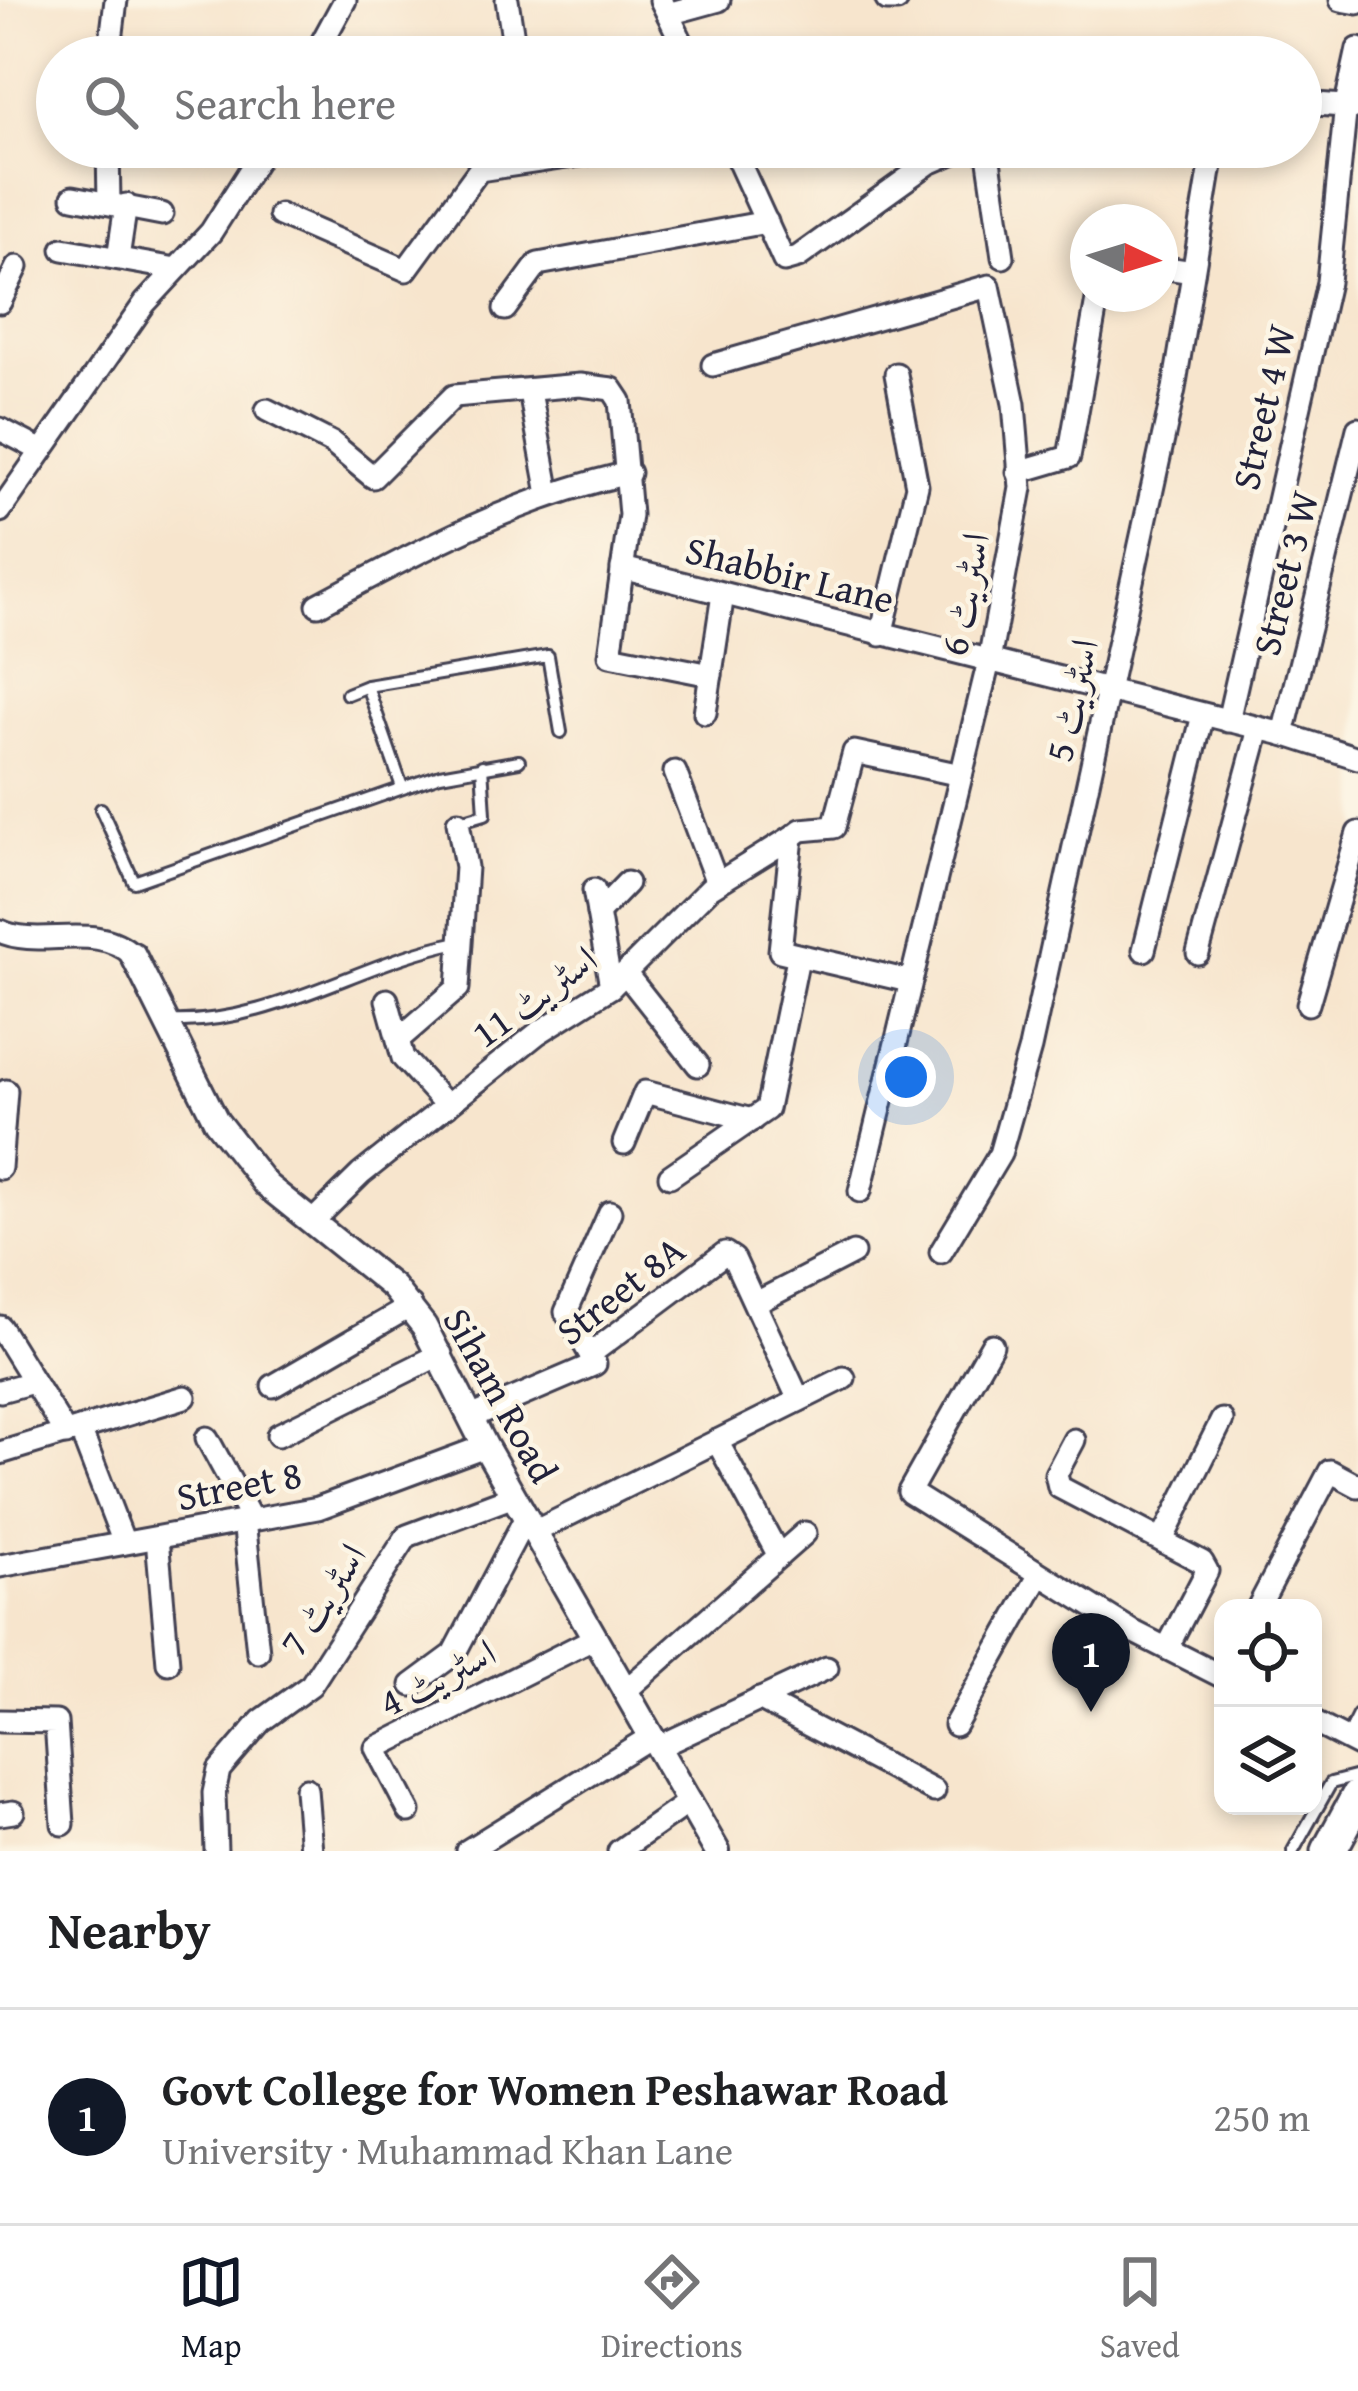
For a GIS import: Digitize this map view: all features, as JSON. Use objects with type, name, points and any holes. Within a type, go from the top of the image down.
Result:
[{"type":"highway","points":[[1329,1851],[1358,1797]]},
{"type":"street","points":[[112,36],[116,0]]},
{"type":"street","points":[[325,36],[345,0]]},
{"type":"street","points":[[507,0],[513,36]]},
{"type":"street","points":[[678,36],[664,7],[719,0]]},
{"type":"street","points":[[887,0],[897,0]]},
{"type":"street","points":[[1341,0],[1358,3]]},
{"type":"street","name":"Street 4 W","points":[[1228,722],[1328,282],[1358,49]]},
{"type":"street","points":[[1322,104],[1352,106]]},
{"type":"street","points":[[112,168],[118,204],[118,258]]},
{"type":"street","points":[[0,511],[145,303],[211,232],[252,168]]},
{"type":"street","points":[[280,215],[406,270],[479,170],[492,168]]},
{"type":"street","points":[[741,168],[784,261],[798,257],[922,168]]},
{"type":"street","points":[[990,168],[1003,256]]},
{"type":"street","name":"اسٹریٹ 5","points":[[941,1252],[1000,1154],[1016,1102],[1111,694],[1210,168]]},
{"type":"street","points":[[73,197],[162,214]]},
{"type":"street","points":[[505,309],[538,264],[767,222]]},
{"type":"street","points":[[63,249],[176,269]]},
{"type":"street","points":[[0,302],[17,267]]},
{"type":"street","points":[[1178,270],[1193,272]]},
{"type":"street","name":"اسٹریٹ 6","points":[[713,365],[989,286],[1014,404],[1021,488],[989,661],[860,1191]]},
{"type":"street","points":[[1018,472],[1069,457],[1095,312]]},
{"type":"street","points":[[881,635],[917,486],[896,374]]},
{"type":"street","points":[[267,410],[332,442],[373,477],[443,401],[454,396],[580,386],[612,389],[620,401],[629,473],[610,655],[711,675]]},
{"type":"street","points":[[530,392],[549,494]]},
{"type":"street","points":[[0,429],[40,450]]},
{"type":"street","name":"Street 3 W","points":[[1283,734],[1358,429]]},
{"type":"street","points":[[318,604],[441,538],[549,494],[629,473]]},
{"type":"street","name":"Shabbir Lane","points":[[622,568],[1283,734],[1358,758]]},
{"type":"street","points":[[705,713],[723,594]]},
{"type":"street","points":[[1144,950],[1203,715]]},
{"type":"street","points":[[1198,953],[1259,729]]},
{"type":"street","name":"اسٹریٹ 11","points":[[312,1222],[361,1174],[538,1034],[618,981],[717,883],[792,841],[801,830],[834,827],[854,752],[961,775]]},
{"type":"street","points":[[675,772],[717,883]]},
{"type":"street","points":[[399,1039],[458,988],[466,867],[458,822]]},
{"type":"street","points":[[1309,1004],[1358,833]]},
{"type":"street","points":[[792,841],[777,946],[798,958],[909,981]]},
{"type":"street","points":[[598,913],[627,883]]},
{"type":"street","points":[[595,890],[618,981],[698,1065]]},
{"type":"street","points":[[0,931],[20,940],[62,932],[107,942],[133,956]]},
{"type":"street","name":"Siham Road","points":[[133,956],[216,1120],[266,1185],[411,1306],[485,1446],[717,1851]]},
{"type":"street","points":[[670,1176],[767,1109],[798,958]]},
{"type":"street","points":[[387,1000],[409,1069],[447,1106]]},
{"type":"street","points":[[0,1168],[3,1091]]},
{"type":"street","points":[[624,1143],[645,1092],[752,1120]]},
{"type":"street","points":[[590,1354],[566,1312],[610,1212]]},
{"type":"street","name":"Street 8A","points":[[471,1417],[595,1364],[590,1354],[725,1253],[756,1303],[799,1400]]},
{"type":"street","points":[[756,1303],[853,1253]]},
{"type":"street","points":[[273,1386],[411,1306]]},
{"type":"street","points":[[0,1327],[6,1352],[73,1431],[124,1543]]},
{"type":"street","points":[[992,1345],[909,1492],[1039,1576],[1214,1672]]},
{"type":"street","points":[[278,1435],[440,1354]]},
{"type":"street","points":[[412,1685],[454,1654],[524,1515],[717,1441],[844,1378]]},
{"type":"street","points":[[0,1391],[33,1382]]},
{"type":"street","points":[[0,1453],[185,1397]]},
{"type":"street","points":[[1162,1540],[1222,1420]]},
{"type":"street","points":[[207,1438],[248,1520],[258,1652]]},
{"type":"street","points":[[1074,1440],[1056,1474],[1059,1487],[1202,1562],[1207,1571],[1167,1648]]},
{"type":"street","points":[[717,1441],[779,1556]]},
{"type":"street","name":"Street 8","points":[[0,1566],[318,1508],[485,1446]]},
{"type":"street","points":[[1263,1599],[1330,1471],[1358,1486]]},
{"type":"street","name":"اسٹریٹ 7","points":[[216,1851],[214,1793],[219,1770],[261,1721],[311,1684],[407,1536],[524,1515]]},
{"type":"street","points":[[624,1692],[805,1533]]},
{"type":"street","points":[[157,1538],[168,1664]]},
{"type":"street","points":[[955,1725],[1039,1576]]},
{"type":"street","name":"اسٹریٹ 4","points":[[409,1811],[376,1748],[595,1638]]},
{"type":"street","points":[[467,1851],[655,1742],[827,1668]]},
{"type":"street","points":[[759,1699],[934,1792]]},
{"type":"street","points":[[0,1721],[56,1722],[63,1824]]},
{"type":"street","points":[[1322,1727],[1352,1742]]},
{"type":"street","points":[[306,1789],[311,1851]]},
{"type":"street","points":[[619,1851],[691,1801]]},
{"type":"lane","points":[[347,694],[368,686],[548,656],[561,732]]},
{"type":"lane","points":[[368,686],[402,787]]},
{"type":"lane","points":[[101,809],[134,882],[402,787],[519,761]]},
{"type":"lane","points":[[458,822],[485,814],[482,766]]},
{"type":"lane","points":[[165,1021],[240,1015],[386,965],[410,952],[459,942]]},
{"type":"lane","points":[[1352,1742],[1358,1715]]},
{"type":"lane","points":[[1293,1851],[1330,1783],[1358,1776]]},
{"type":"place","name":"Govt College for Women Peshawar Road","points":[[1091,1712]]}]
